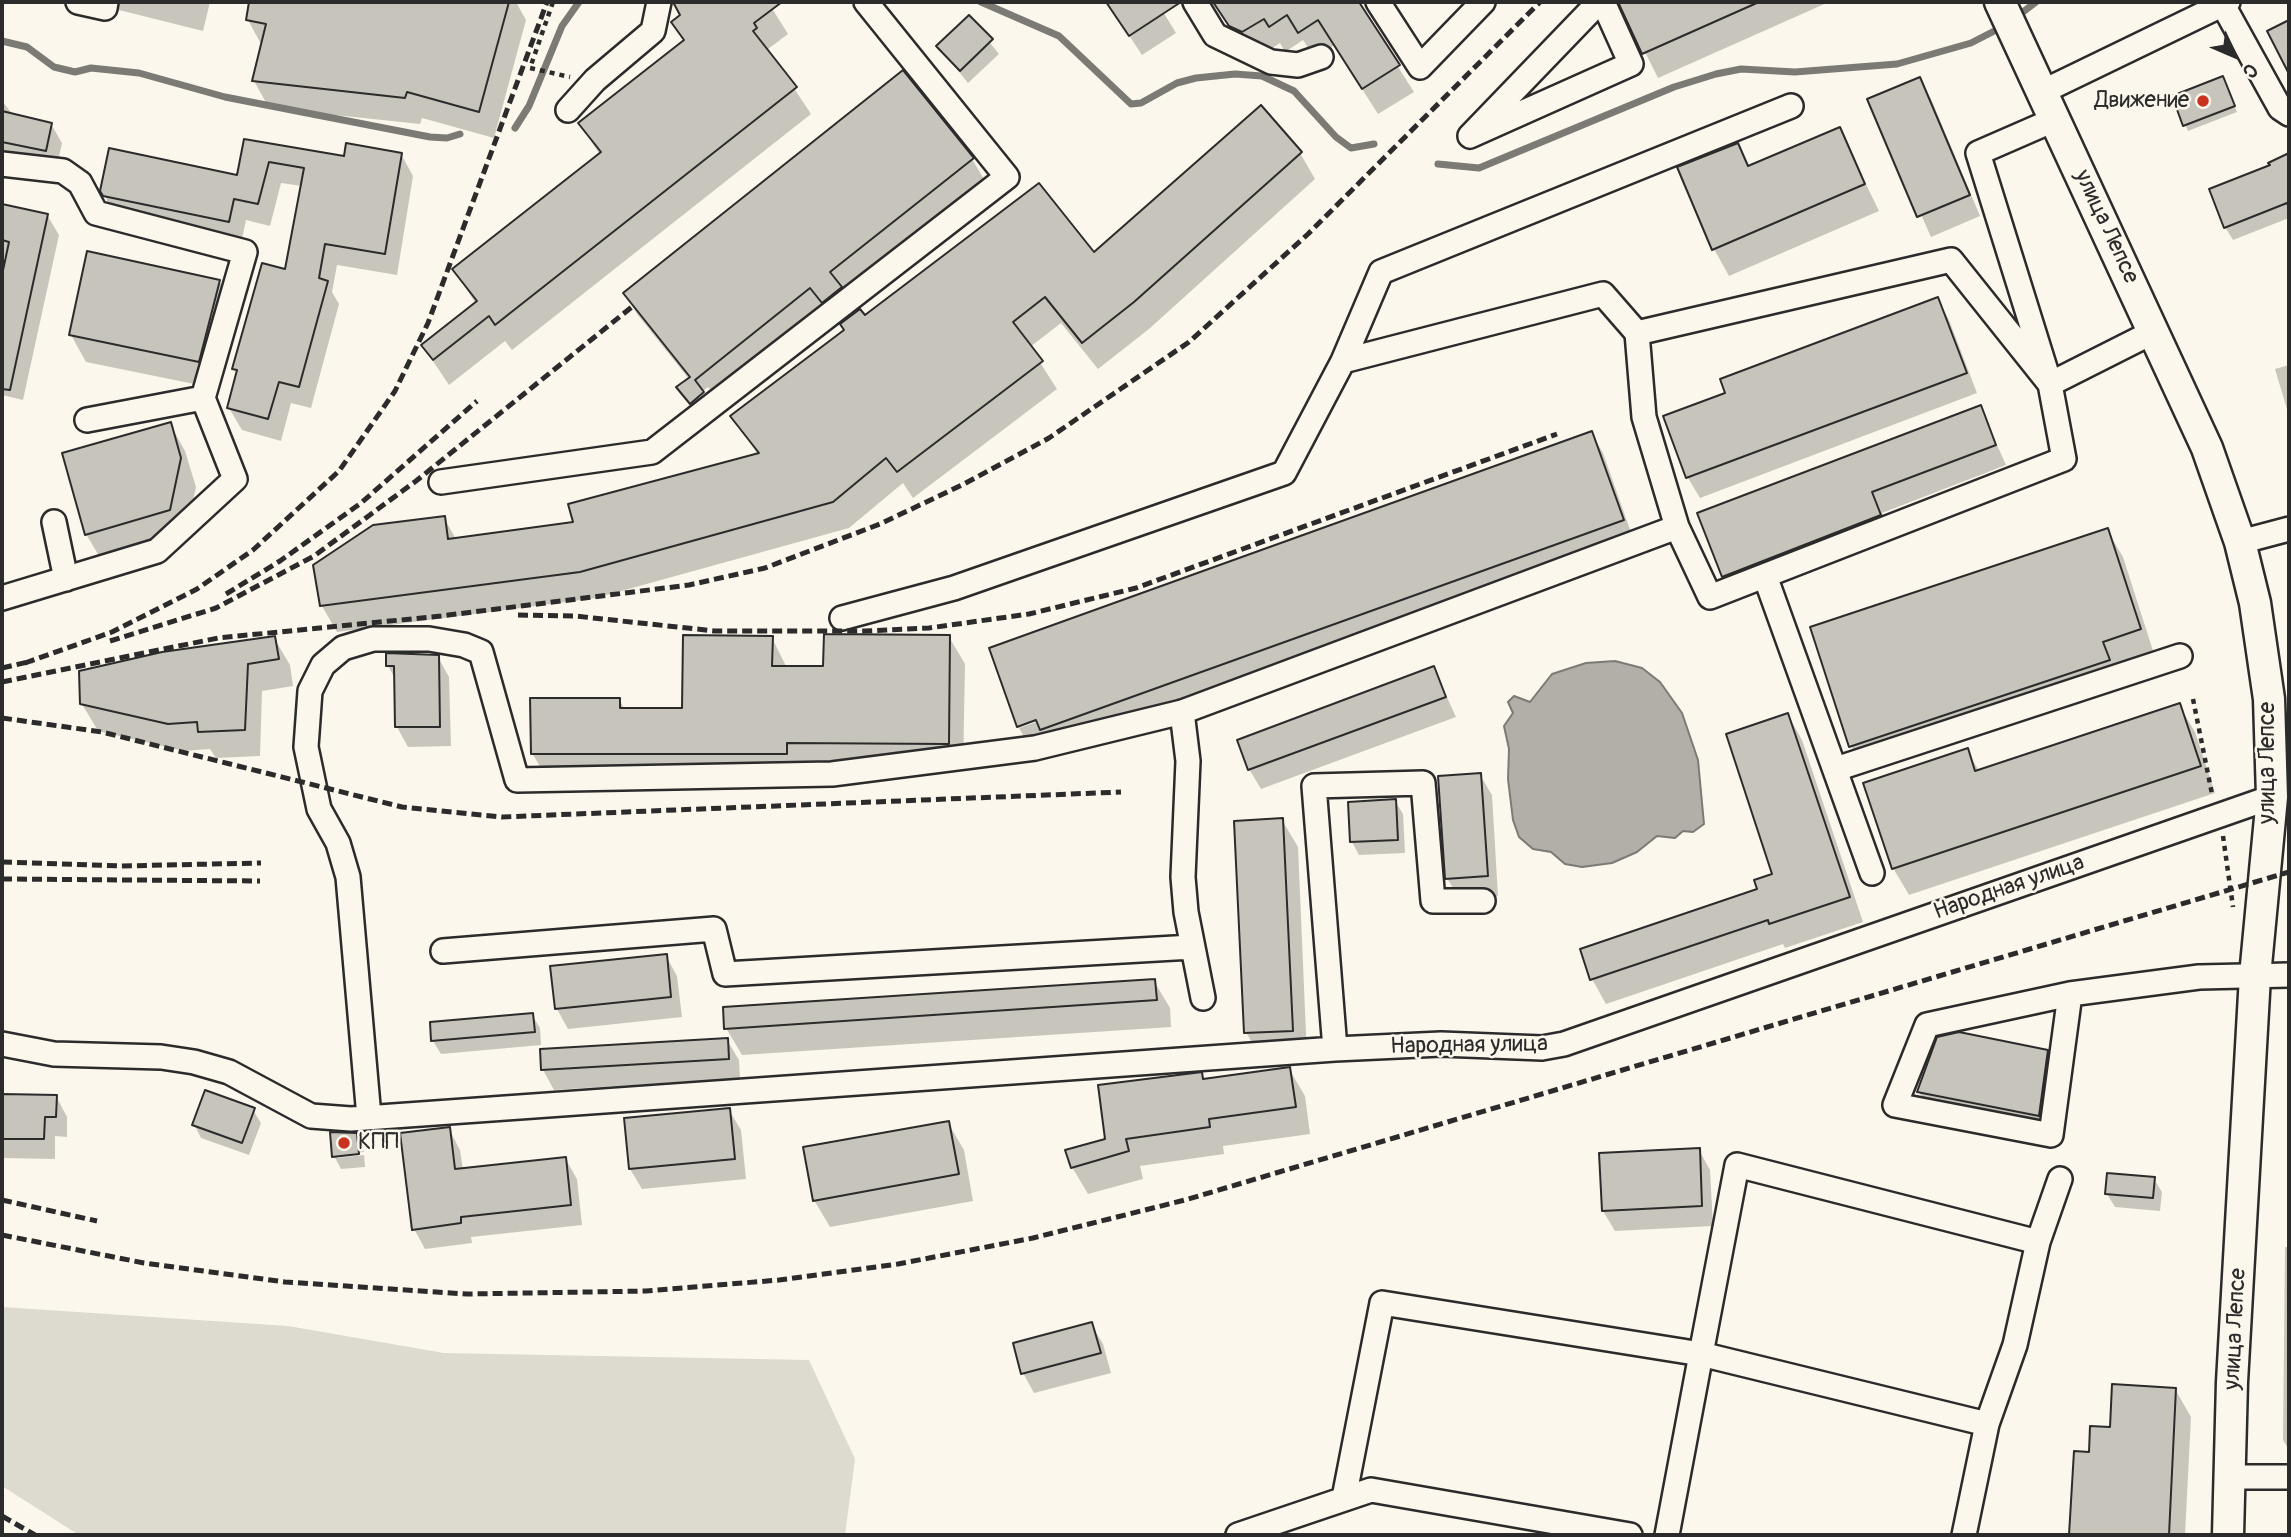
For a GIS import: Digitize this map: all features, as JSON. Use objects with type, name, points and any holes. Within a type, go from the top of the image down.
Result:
[{"type":"main road","name":"улица Лепсе","points":[[2000,2],[2044,91],[2207,448],[2240,542],[2255,603],[2269,699],[2272,797],[2255,976],[2228,1535]]},
{"type":"street","points":[[78,2],[105,8],[106,2]]},
{"type":"street","points":[[442,482],[652,452],[1007,177],[866,2]]},
{"type":"street","points":[[1195,2],[1215,35],[1270,62],[1298,65],[1321,57]]},
{"type":"street","points":[[1378,2],[1420,67],[1483,2]]},
{"type":"street","points":[[1601,2],[1631,64],[1470,136],[1601,2]]},
{"type":"street","points":[[568,110],[595,80],[653,31],[659,3]]},
{"type":"street","points":[[2044,91],[2225,3],[2280,108],[2289,114]]},
{"type":"street","points":[[842,618],[954,588],[1284,473],[1343,361],[1381,272],[1791,106]]},
{"type":"street","points":[[1343,361],[1603,294],[1636,333],[1644,417],[1676,527],[1710,597],[2064,459],[2050,384],[1978,153],[2056,120]]},
{"type":"street","points":[[2,164],[62,171],[80,183],[96,213],[245,252],[203,398],[235,479],[157,551],[2,598]]},
{"type":"street","points":[[1636,333],[1951,260],[2050,384]]},
{"type":"street","points":[[2050,384],[2155,331]]},
{"type":"street","points":[[87,420],[203,398]]},
{"type":"street","points":[[54,522],[66,579]]},
{"type":"street","points":[[369,1117],[348,877],[338,843],[319,809],[306,747],[307,709],[316,676],[343,648],[373,639],[429,639],[464,645],[481,652],[517,780],[832,774],[1035,748],[1182,712],[1676,527]]},
{"type":"street","points":[[2240,542],[2289,529]]},
{"type":"street","points":[[1765,576],[1872,873]]},
{"type":"street","points":[[1836,769],[2180,656]]},
{"type":"street","points":[[1182,712],[1188,761],[1183,877],[1192,947],[1203,998]]},
{"type":"street","points":[[1335,1049],[1314,786],[1423,783],[1433,901],[1483,901]]},
{"type":"street","name":"Народная улица","points":[[2,1044],[54,1054],[161,1057],[194,1062],[229,1072],[311,1116],[352,1119],[1335,1049],[1441,1044],[1542,1048],[1564,1044],[2272,797]]},
{"type":"street","points":[[443,951],[714,929],[725,974],[1192,947]]},
{"type":"street","points":[[2070,994],[2051,1135],[1895,1105],[1927,1024],[2070,994],[2176,979],[2289,975]]},
{"type":"street","points":[[1667,1535],[1737,1166],[2038,1242]]},
{"type":"street","points":[[1964,1535],[1987,1424],[2015,1345],[2038,1242],[2060,1180]]},
{"type":"street","points":[[1344,1498],[1382,1303],[1701,1354],[1987,1424]]},
{"type":"street","points":[[2229,1478],[2289,1477]]},
{"type":"street","points":[[1238,1535],[1371,1490],[1630,1535]]},
{"type":"path","points":[[553,2],[530,68],[566,76]]},
{"type":"shaded area","points":[[1615,661],[1642,668],[1660,682],[1682,713],[1698,760],[1704,824],[1693,832],[1683,831],[1675,838],[1657,836],[1637,852],[1612,863],[1582,867],[1565,864],[1551,852],[1533,849],[1519,837],[1513,820],[1508,779],[1509,749],[1504,726],[1513,713],[1508,702],[1514,696],[1530,702],[1552,674],[1586,663]]},
{"type":"shaded area","points":[[2,1307],[288,1326],[444,1353],[809,1360],[855,1459],[845,1535],[79,1535],[2,1486]]},
{"type":"building","points":[[249,2],[509,2],[479,112],[407,92],[405,98],[252,81],[266,24],[246,20]]},
{"type":"building","points":[[673,2],[782,2],[754,23],[757,28],[753,31],[797,87],[495,325],[489,316],[433,360],[421,345],[477,301],[452,269],[601,152],[578,123],[684,40],[671,22],[680,15]]},
{"type":"building","points":[[1106,2],[1181,2],[1129,36]]},
{"type":"building","points":[[1213,2],[1359,2],[1400,65],[1362,89],[1318,20],[1298,33],[1287,15],[1269,27],[1264,19],[1242,32],[1229,26]]},
{"type":"building","points":[[1618,2],[1759,2],[1642,54]]},
{"type":"building","points":[[969,15],[993,39],[960,71],[936,46]]},
{"type":"building","points":[[2289,20],[2289,74],[2267,31]]},
{"type":"building","points":[[903,70],[974,158],[830,272],[842,287],[822,303],[810,288],[695,380],[704,392],[690,404],[676,387],[690,377],[623,293]]},
{"type":"building","name":"Движение","points":[[2223,76],[2235,106],[2183,126],[2172,96]]},
{"type":"building","points":[[1920,77],[1970,195],[1917,217],[1867,99]]},
{"type":"building","points":[[1261,105],[1302,152],[1134,302],[1082,343],[1045,297],[1013,322],[1043,361],[897,472],[886,458],[833,502],[580,572],[320,606],[313,565],[373,525],[445,516],[448,539],[573,522],[568,504],[759,453],[730,416],[844,330],[840,324],[860,309],[865,315],[1039,183],[1094,252]]},
{"type":"building","points":[[2,111],[52,123],[46,151],[2,142]]},
{"type":"building","points":[[1840,127],[1865,184],[1712,250],[1677,167],[1738,143],[1748,166]]},
{"type":"building","points":[[244,139],[344,156],[346,143],[402,153],[385,254],[325,244],[319,278],[328,281],[299,387],[279,382],[268,419],[227,408],[237,370],[232,369],[262,263],[285,269],[304,168],[269,162],[258,204],[234,199],[229,222],[103,196],[100,191],[109,148],[237,175]]},
{"type":"building","points":[[2289,153],[2289,208],[2287,203],[2224,228],[2209,189],[2270,165],[2268,163]]},
{"type":"building","points":[[2,204],[48,214],[10,390],[2,389],[2,275],[9,242],[2,240]]},
{"type":"building","points":[[87,251],[220,280],[199,362],[69,335]]},
{"type":"building","points":[[1938,297],[1967,373],[1686,478],[1663,416],[1725,393],[1720,379]]},
{"type":"building","points":[[1981,405],[1996,445],[1872,492],[1881,515],[1722,577],[1697,513]]},
{"type":"building","points":[[171,422],[181,458],[170,510],[85,535],[62,453]]},
{"type":"building","points":[[1592,431],[1624,520],[1040,730],[1036,720],[1017,727],[989,648]]},
{"type":"building","points":[[2108,528],[2141,629],[2103,642],[2110,660],[1849,747],[1810,627]]},
{"type":"building","points":[[824,634],[950,635],[949,744],[787,743],[787,754],[531,754],[530,698],[620,698],[620,708],[682,708],[683,635],[773,636],[772,666],[823,666]]},
{"type":"building","points":[[275,636],[279,659],[248,664],[245,730],[198,732],[197,722],[168,724],[80,704],[79,671],[162,652]]},
{"type":"building","points":[[386,653],[439,655],[440,727],[395,727],[394,666],[386,666]]},
{"type":"building","points":[[1434,666],[1446,697],[1248,770],[1237,740]]},
{"type":"building","points":[[2180,703],[2201,766],[1892,869],[1863,783],[1968,748],[1975,771]]},
{"type":"building","points":[[1788,713],[1850,897],[1769,924],[1768,920],[1590,980],[1580,949],[1757,889],[1754,880],[1772,874],[1726,734]]},
{"type":"building","points":[[1481,773],[1488,876],[1445,879],[1438,776]]},
{"type":"building","points":[[1396,799],[1398,840],[1350,842],[1348,802]]},
{"type":"building","points":[[1283,818],[1293,1031],[1244,1033],[1234,821]]},
{"type":"building","points":[[667,954],[671,997],[555,1009],[550,966]]},
{"type":"building","points":[[1155,979],[1157,1000],[724,1029],[723,1007]]},
{"type":"building","points":[[533,1013],[535,1032],[431,1041],[430,1022]]},
{"type":"building","points":[[1959,1032],[2048,1050],[2039,1116],[1917,1092],[1937,1037]]},
{"type":"building","points":[[728,1038],[729,1059],[541,1070],[540,1049]]},
{"type":"building","points":[[1290,1067],[1296,1107],[1209,1119],[1210,1127],[1126,1139],[1129,1151],[1071,1168],[1065,1150],[1105,1139],[1098,1085],[1202,1072],[1203,1079]]},
{"type":"building","points":[[205,1090],[255,1108],[242,1143],[192,1125]]},
{"type":"building","points":[[2,1094],[57,1095],[56,1117],[45,1117],[44,1139],[2,1139]]},
{"type":"building","points":[[730,1108],[735,1159],[629,1169],[624,1118]]},
{"type":"building","points":[[949,1121],[959,1174],[813,1201],[803,1147]]},
{"type":"building","points":[[450,1127],[455,1169],[566,1157],[571,1205],[461,1217],[461,1223],[412,1230],[400,1133]]},
{"type":"building","name":"КПП","points":[[330,1132],[357,1133],[359,1154],[332,1157]]},
{"type":"building","points":[[1700,1148],[1702,1206],[1602,1211],[1599,1153]]},
{"type":"building","points":[[2107,1173],[2155,1177],[2153,1198],[2105,1194]]},
{"type":"building","points":[[1092,1322],[1101,1353],[1021,1374],[1013,1343]]},
{"type":"building","points":[[2112,1384],[2176,1388],[2169,1535],[2069,1535],[2074,1451],[2089,1452],[2090,1426],[2110,1427]]},
{"type":"waterway","points":[[515,128],[529,106],[562,26],[579,2]]},
{"type":"waterway","points":[[981,2],[1059,36],[1131,104],[1141,103],[1177,83],[1196,78],[1235,74],[1262,76],[1294,91],[1336,137],[1351,148],[1374,144]]},
{"type":"waterway","points":[[2015,18],[2036,2]]},
{"type":"waterway","points":[[1438,164],[1479,168],[1674,87],[1716,74],[1741,69],[1795,72],[1897,64],[1971,43],[2002,27]]},
{"type":"waterway","points":[[2,41],[27,47],[54,67],[75,72],[91,68],[139,73],[225,97],[430,137],[447,138],[460,134]]},
{"type":"railway","points":[[25,663],[112,632],[197,589],[253,550],[339,471],[395,391],[428,323],[547,2]]},
{"type":"railway","points":[[2,682],[218,638],[441,616],[689,585],[765,568],[880,524],[964,484],[1049,438],[1189,342],[1308,234],[1540,2]]},
{"type":"railway","points":[[110,641],[216,608],[314,556],[416,481],[633,306]]},
{"type":"railway","points":[[226,594],[280,561],[361,503],[477,401]]},
{"type":"railway","points":[[518,615],[575,616],[715,631],[865,631],[929,628],[1029,614],[1136,588],[1557,434]]},
{"type":"railway","points":[[2,668],[32,661]]},
{"type":"railway","points":[[2,718],[102,732],[402,807],[502,817],[1121,792]]},
{"type":"railway","points":[[2,862],[121,866],[261,863]]},
{"type":"railway","points":[[2,1235],[144,1263],[285,1282],[467,1294],[646,1291],[779,1280],[898,1264],[1033,1238],[1185,1200],[2289,872]]},
{"type":"railway","points":[[2,879],[260,881]]},
{"type":"railway","points":[[2,1200],[97,1221]]},
{"type":"railway","points":[[2,1516],[35,1535]]},
{"type":"place","name":"Движение","points":[[2203,101]]},
{"type":"place","name":"КПП","points":[[344,1143]]}]
